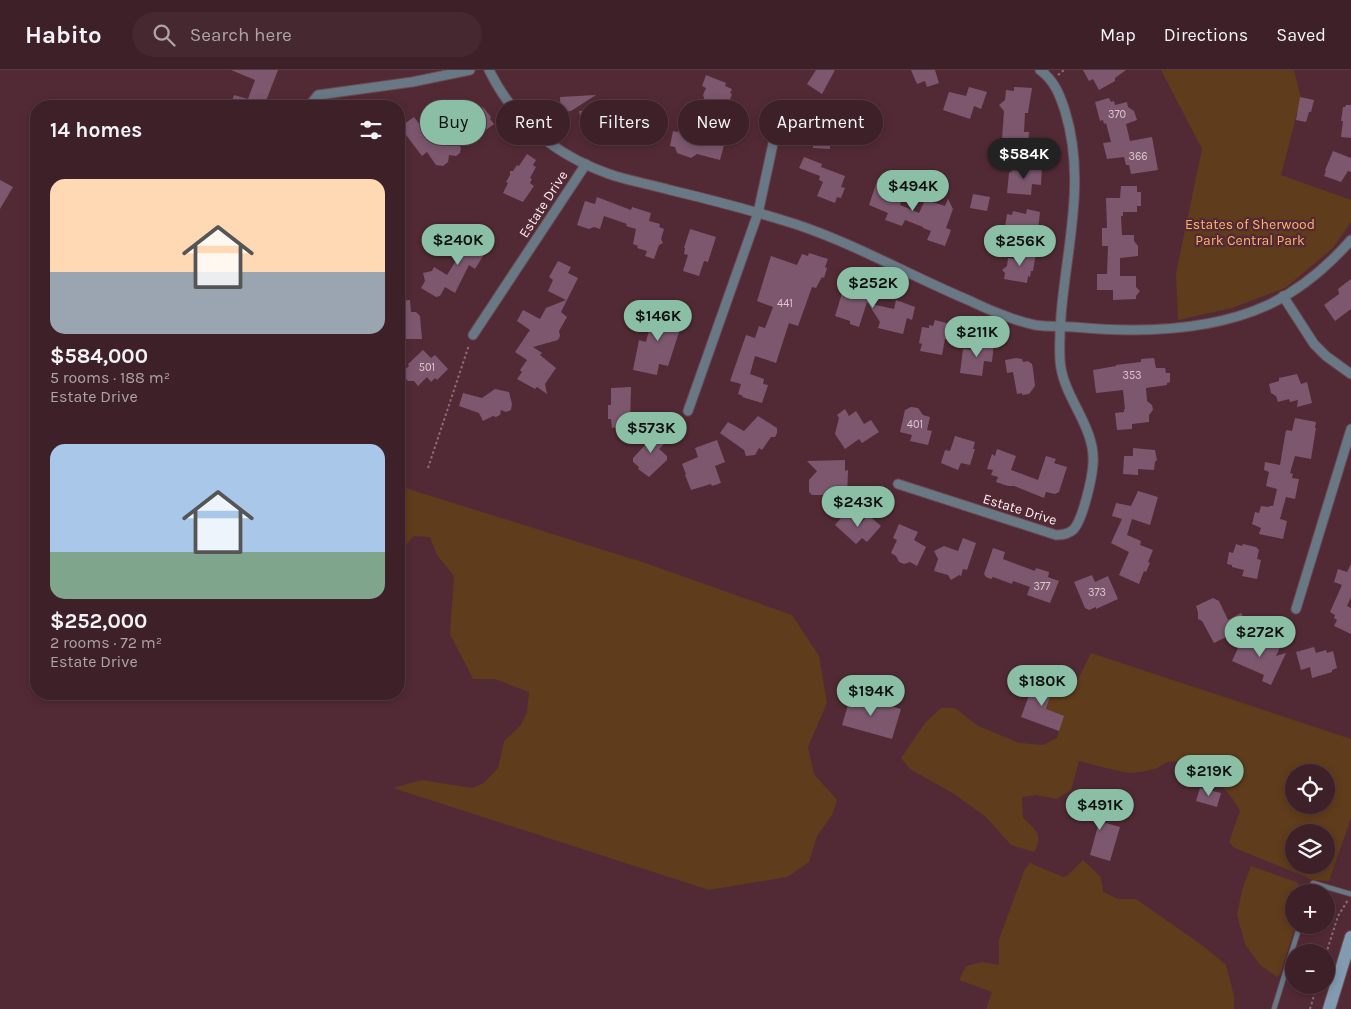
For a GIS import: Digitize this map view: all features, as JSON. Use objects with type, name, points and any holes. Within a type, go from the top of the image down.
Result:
[{"type":"main road","points":[[1329,1009],[1351,937]]},
{"type":"street","points":[[314,100],[318,95],[412,82],[470,70]]},
{"type":"street","name":"Estate Drive","points":[[488,70],[509,106],[548,143],[566,155],[610,174],[798,225],[1001,315],[1035,325],[1136,330],[1206,324],[1268,305],[1312,277],[1351,240]]},
{"type":"street","name":"Estate Drive","points":[[898,484],[1056,535],[1065,534],[1074,528],[1079,521],[1091,478],[1092,446],[1086,428],[1066,390],[1060,360],[1061,326],[1075,189],[1074,152],[1062,100],[1052,80],[1040,70]]},
{"type":"street","points":[[688,411],[758,213],[773,145]]},
{"type":"street","name":"Estate Drive","points":[[473,335],[586,164]]},
{"type":"street","points":[[1283,296],[1314,344],[1326,356],[1351,374]]},
{"type":"street","points":[[1296,608],[1351,429]]},
{"type":"lane","points":[[1335,889],[1351,894]]},
{"type":"lane","points":[[1274,1009],[1297,934]]},
{"type":"path","points":[[428,468],[473,335]]},
{"type":"path","points":[[1329,944],[1338,916],[1351,894]]},
{"type":"path","points":[[1310,1009],[1314,994]]},
{"type":"green space","name":"Estates of Sherwood Park Central Park","points":[[1161,70],[1294,70],[1301,98],[1281,175],[1351,200],[1351,222],[1332,249],[1285,288],[1232,308],[1178,320],[1176,273],[1202,149]]},
{"type":"green space","points":[[405,488],[645,563],[792,615],[819,656],[827,703],[808,747],[814,774],[837,800],[832,815],[817,836],[809,862],[787,877],[709,890],[393,788],[422,780],[472,788],[484,783],[498,768],[504,741],[520,726],[527,713],[529,692],[495,679],[473,679],[450,634],[454,576],[437,555],[430,537],[414,536],[405,546]]},
{"type":"green space","points":[[1091,653],[1351,739],[1351,818],[1335,864],[1335,824],[1285,824],[1285,869],[1235,848],[1229,842],[1240,811],[1235,802],[1220,784],[1210,776],[1190,764],[1179,761],[1164,763],[1154,769],[1127,773],[1079,761],[1071,790],[1057,799],[1036,795],[1022,797],[1023,818],[1034,829],[1038,837],[1034,852],[1011,845],[985,816],[954,794],[910,769],[901,758],[925,723],[941,708],[955,708],[978,726],[1019,743],[1043,745],[1057,738],[1059,731],[1046,710],[1054,685],[1035,679],[1046,672],[1058,671],[1056,679],[1068,683],[1076,683]]},
{"type":"green space","points":[[1083,860],[1101,877],[1103,892],[1118,899],[1136,899],[1203,946],[1226,965],[1234,996],[1234,1009],[986,1009],[992,992],[959,980],[966,966],[982,962],[999,965],[999,939],[1025,869],[1030,863],[1063,877],[1067,876]]},
{"type":"green space","points":[[1251,866],[1298,884],[1285,884],[1285,934],[1293,934],[1290,944],[1285,944],[1285,959],[1280,974],[1277,977],[1260,965],[1245,944],[1237,915],[1242,890]]},
{"type":"green space","points":[[1298,874],[1331,874],[1329,881],[1313,880]]},
{"type":"building","points":[[231,70],[278,70],[266,100],[232,100],[234,95],[248,99],[255,80]]},
{"type":"building","points":[[816,70],[835,70],[822,94],[807,84]]},
{"type":"building","points":[[911,70],[935,70],[939,83],[927,87],[925,81],[917,84]]},
{"type":"building","points":[[1083,70],[1126,70],[1115,78],[1115,81],[1099,90],[1093,79],[1089,81]]},
{"type":"building","points":[[706,75],[726,83],[725,86],[732,89],[730,100],[705,100],[703,95],[706,88],[702,86]]},
{"type":"building","points":[[969,87],[987,92],[981,109],[974,106],[970,119],[943,110],[949,92],[966,96]]},
{"type":"building","points":[[1014,87],[1032,88],[1028,113],[1025,113],[1024,132],[1029,132],[1028,147],[1011,146],[1012,140],[1002,139],[1004,111],[999,105],[1005,100],[1006,90],[1014,91]]},
{"type":"building","points":[[596,95],[588,100],[580,100],[580,105],[570,111],[570,100],[560,100],[560,97]]},
{"type":"building","points":[[1300,97],[1314,100],[1306,122],[1296,120]]},
{"type":"building","points":[[1109,98],[1111,102],[1114,101],[1115,105],[1127,102],[1128,107],[1134,111],[1137,120],[1126,124],[1130,141],[1152,137],[1158,170],[1131,174],[1129,165],[1126,165],[1124,157],[1107,159],[1103,143],[1111,142],[1106,123],[1104,124],[1103,120],[1100,121],[1095,102]]},
{"type":"building","points":[[1351,105],[1351,138],[1341,137],[1343,107]]},
{"type":"building","points":[[486,111],[491,117],[490,119],[494,124],[486,130]]},
{"type":"building","points":[[414,117],[420,125],[420,145],[459,145],[461,148],[460,153],[456,156],[449,155],[448,162],[443,166],[436,165],[427,152],[422,156],[405,134],[405,123]]},
{"type":"building","points":[[673,131],[678,132],[678,145],[724,145],[720,160],[697,154],[691,158],[677,153],[675,147],[670,146]]},
{"type":"building","points":[[813,145],[830,145],[830,149],[813,148]]},
{"type":"building","points":[[1333,151],[1351,158],[1351,172],[1348,171],[1341,182],[1324,176]]},
{"type":"building","points":[[527,154],[536,160],[533,165],[536,167],[530,178],[532,179],[530,183],[534,186],[523,202],[503,193],[508,183],[506,182],[510,171],[513,171],[517,165],[519,166]]},
{"type":"building","points":[[804,157],[822,164],[821,167],[845,176],[841,187],[845,188],[841,198],[837,197],[835,203],[817,196],[823,182],[819,180],[820,176],[799,168]]},
{"type":"building","points":[[1029,165],[1042,166],[1041,185],[1032,184],[1031,195],[1007,193],[1009,173],[1013,170],[1028,172]]},
{"type":"building","points":[[878,178],[885,181],[889,189],[898,186],[904,188],[900,205],[919,213],[925,200],[945,206],[948,199],[953,209],[946,228],[951,230],[945,246],[927,240],[931,231],[905,220],[902,226],[885,220],[888,213],[869,205]]},
{"type":"building","points":[[0,180],[13,187],[0,209]]},
{"type":"building","points":[[1121,186],[1137,186],[1137,192],[1141,192],[1141,206],[1137,206],[1137,212],[1123,212],[1123,216],[1121,216],[1122,235],[1134,235],[1134,241],[1138,246],[1138,256],[1120,258],[1120,276],[1136,276],[1136,287],[1140,291],[1136,299],[1113,300],[1113,290],[1097,290],[1097,274],[1107,274],[1108,246],[1102,246],[1102,228],[1107,228],[1106,198],[1120,198]]},
{"type":"building","points":[[973,194],[990,197],[987,211],[970,208]]},
{"type":"building","points":[[597,197],[631,210],[632,207],[651,213],[649,221],[660,224],[659,227],[664,229],[661,239],[663,243],[659,245],[654,259],[645,256],[647,251],[637,248],[638,246],[633,244],[636,229],[626,226],[627,224],[604,216],[600,229],[594,227],[589,229],[577,225],[585,201],[595,204]]},
{"type":"building","points":[[1027,209],[1040,212],[1038,230],[1026,228],[1024,239],[1007,235],[1009,228],[1005,227],[1007,214],[1012,215],[1013,211],[1026,214]]},
{"type":"building","points":[[690,229],[716,237],[708,262],[704,261],[699,276],[683,271],[688,255],[684,254],[684,248]]},
{"type":"building","points":[[475,230],[493,240],[475,269],[469,265],[455,293],[445,287],[440,296],[436,297],[421,288],[425,281],[423,273],[432,271],[434,267],[447,275],[462,251],[460,250],[467,238],[469,240]]},
{"type":"building","points":[[1017,250],[1036,253],[1033,271],[1031,271],[1030,277],[1028,276],[1027,283],[1004,279],[1005,273],[1002,270],[1007,266],[1008,258],[1015,259]]},
{"type":"building","points":[[809,253],[828,259],[824,278],[822,277],[816,288],[812,287],[798,326],[789,323],[776,363],[755,356],[750,374],[764,379],[763,384],[768,385],[762,403],[742,397],[738,394],[741,384],[730,381],[746,335],[755,338],[759,326],[765,328],[773,307],[757,301],[771,256],[797,265],[802,254],[808,256]]},
{"type":"building","points":[[558,261],[571,267],[568,273],[578,278],[561,312],[567,317],[559,331],[560,336],[558,340],[533,347],[542,353],[540,355],[556,368],[545,384],[547,394],[537,387],[535,389],[517,379],[522,372],[520,370],[527,360],[515,352],[530,330],[517,321],[523,310],[540,319],[546,308],[566,300],[548,291],[553,280],[549,277]]},
{"type":"building","points":[[1351,279],[1351,309],[1335,321],[1324,305],[1339,294],[1338,289]]},
{"type":"building","points":[[858,281],[877,288],[871,304],[894,309],[896,300],[915,307],[912,320],[907,318],[903,334],[878,328],[880,322],[867,302],[859,327],[850,324],[850,321],[835,316],[843,290],[848,292],[849,288],[856,290]]},
{"type":"building","points":[[405,300],[410,300],[411,312],[416,312],[420,316],[422,339],[406,339]]},
{"type":"building","points":[[661,306],[675,308],[673,318],[683,320],[668,366],[659,364],[657,375],[633,370],[639,340],[646,342],[655,307],[660,308]]},
{"type":"building","points":[[935,320],[954,325],[951,340],[945,339],[942,355],[920,351],[922,344],[919,343],[922,327],[929,328],[929,325],[933,326]]},
{"type":"building","points":[[976,341],[994,342],[992,362],[984,361],[982,376],[960,373],[963,349],[975,350]]},
{"type":"building","points":[[423,350],[431,358],[435,355],[448,369],[437,380],[435,378],[431,382],[427,377],[418,386],[414,381],[408,381],[405,378],[405,370],[409,366],[408,364]]},
{"type":"building","points":[[1016,358],[1032,364],[1035,386],[1029,394],[1017,394],[1013,372],[1007,373],[1005,360]]},
{"type":"building","points":[[1154,358],[1156,368],[1165,368],[1166,373],[1170,373],[1170,382],[1167,385],[1146,388],[1147,401],[1152,405],[1153,410],[1149,415],[1149,422],[1132,424],[1132,429],[1117,430],[1115,413],[1124,412],[1125,409],[1123,390],[1096,393],[1093,370],[1141,362],[1141,359]]},
{"type":"building","points":[[1297,374],[1301,384],[1307,382],[1312,403],[1297,407],[1298,400],[1290,402],[1289,399],[1278,402],[1276,396],[1271,393],[1269,384],[1279,381],[1279,378]]},
{"type":"building","points":[[631,387],[630,425],[612,428],[611,419],[608,419],[608,405],[611,405],[611,388]]},
{"type":"building","points":[[495,389],[509,392],[512,404],[511,410],[506,412],[501,410],[500,415],[483,421],[479,413],[459,406],[463,393],[482,398]]},
{"type":"building","points":[[911,407],[918,408],[923,415],[930,417],[927,430],[932,431],[928,445],[910,441],[912,435],[900,432],[905,410]]},
{"type":"building","points":[[845,409],[849,416],[856,411],[864,424],[871,420],[879,432],[862,443],[859,439],[845,449],[835,434],[839,418],[837,415]]},
{"type":"building","points":[[758,416],[777,428],[777,433],[775,437],[771,437],[762,450],[759,448],[755,455],[746,456],[744,450],[720,433],[728,422],[744,431]]},
{"type":"building","points":[[1295,418],[1316,422],[1316,428],[1311,459],[1295,456],[1290,473],[1293,474],[1292,478],[1299,479],[1295,499],[1286,497],[1280,519],[1287,521],[1283,539],[1259,534],[1261,528],[1252,524],[1255,512],[1259,513],[1261,506],[1273,506],[1277,489],[1266,486],[1269,472],[1264,470],[1265,462],[1280,465],[1286,430],[1292,431]]},
{"type":"building","points":[[652,429],[667,441],[659,449],[667,456],[667,460],[649,477],[638,469],[639,467],[633,462],[633,458],[645,445],[640,441]]},
{"type":"building","points":[[955,436],[975,442],[970,465],[961,463],[958,470],[941,463],[945,450],[950,451]]},
{"type":"building","points":[[717,440],[725,462],[715,466],[721,483],[691,490],[682,464],[698,457],[695,448]]},
{"type":"building","points":[[1133,448],[1155,450],[1157,460],[1154,470],[1138,469],[1138,475],[1123,474],[1124,456],[1133,456]]},
{"type":"building","points":[[997,449],[1016,456],[1011,470],[1038,480],[1046,456],[1056,459],[1054,463],[1067,467],[1059,492],[1055,494],[1046,492],[1044,498],[1014,486],[996,482],[998,477],[991,475],[993,470],[987,469],[992,454],[995,456]]},
{"type":"building","points":[[845,460],[845,471],[848,470],[847,499],[831,499],[831,495],[812,495],[809,492],[809,480],[817,471],[807,461]]},
{"type":"building","points":[[1138,491],[1158,497],[1150,525],[1132,519],[1127,535],[1141,541],[1140,545],[1153,550],[1148,562],[1150,563],[1146,572],[1144,571],[1139,584],[1119,575],[1129,552],[1111,543],[1122,519],[1112,516],[1116,503],[1131,506]]},
{"type":"building","points":[[847,511],[861,523],[868,515],[881,526],[867,542],[862,538],[856,544],[835,525]]},
{"type":"building","points":[[899,524],[918,532],[914,540],[926,547],[917,566],[910,562],[904,564],[899,562],[896,556],[891,553],[897,540],[893,538]]},
{"type":"building","points":[[963,538],[976,543],[967,570],[963,569],[961,576],[959,575],[951,580],[948,575],[934,571],[938,559],[934,551],[944,546],[958,551]]},
{"type":"building","points":[[1236,544],[1256,547],[1259,550],[1257,559],[1261,560],[1257,579],[1242,576],[1244,570],[1227,564],[1229,552],[1233,553]]},
{"type":"building","points":[[993,548],[1005,552],[1003,559],[1035,571],[1036,568],[1049,572],[1048,577],[1059,581],[1050,603],[1027,595],[1030,587],[1013,581],[1012,584],[993,577],[991,579],[986,577],[984,574]]},
{"type":"building","points":[[1351,564],[1351,597],[1347,606],[1351,608],[1351,634],[1334,626],[1337,620],[1334,618],[1335,615],[1330,612],[1342,585],[1334,582],[1338,569],[1347,572]]},
{"type":"building","points":[[1092,575],[1095,582],[1108,576],[1118,599],[1096,609],[1096,607],[1089,610],[1085,608],[1074,582]]},
{"type":"building","points":[[1213,598],[1219,601],[1228,620],[1241,613],[1248,626],[1214,643],[1202,621],[1198,619],[1196,606]]},
{"type":"building","points":[[1243,637],[1264,647],[1268,639],[1281,645],[1276,656],[1286,653],[1271,685],[1262,681],[1264,675],[1232,661]]},
{"type":"building","points":[[1314,647],[1316,653],[1326,650],[1327,653],[1333,651],[1337,668],[1332,670],[1332,672],[1312,678],[1310,667],[1301,670],[1296,652]]},
{"type":"building","points":[[1035,679],[1054,685],[1046,709],[1064,716],[1059,731],[1021,717]]},
{"type":"building","points":[[851,695],[901,709],[892,739],[842,725]]},
{"type":"building","points":[[1200,788],[1221,793],[1217,807],[1196,801]]},
{"type":"building","points":[[1080,801],[1106,808],[1102,822],[1120,827],[1110,861],[1090,855],[1099,822],[1076,816]]}]
